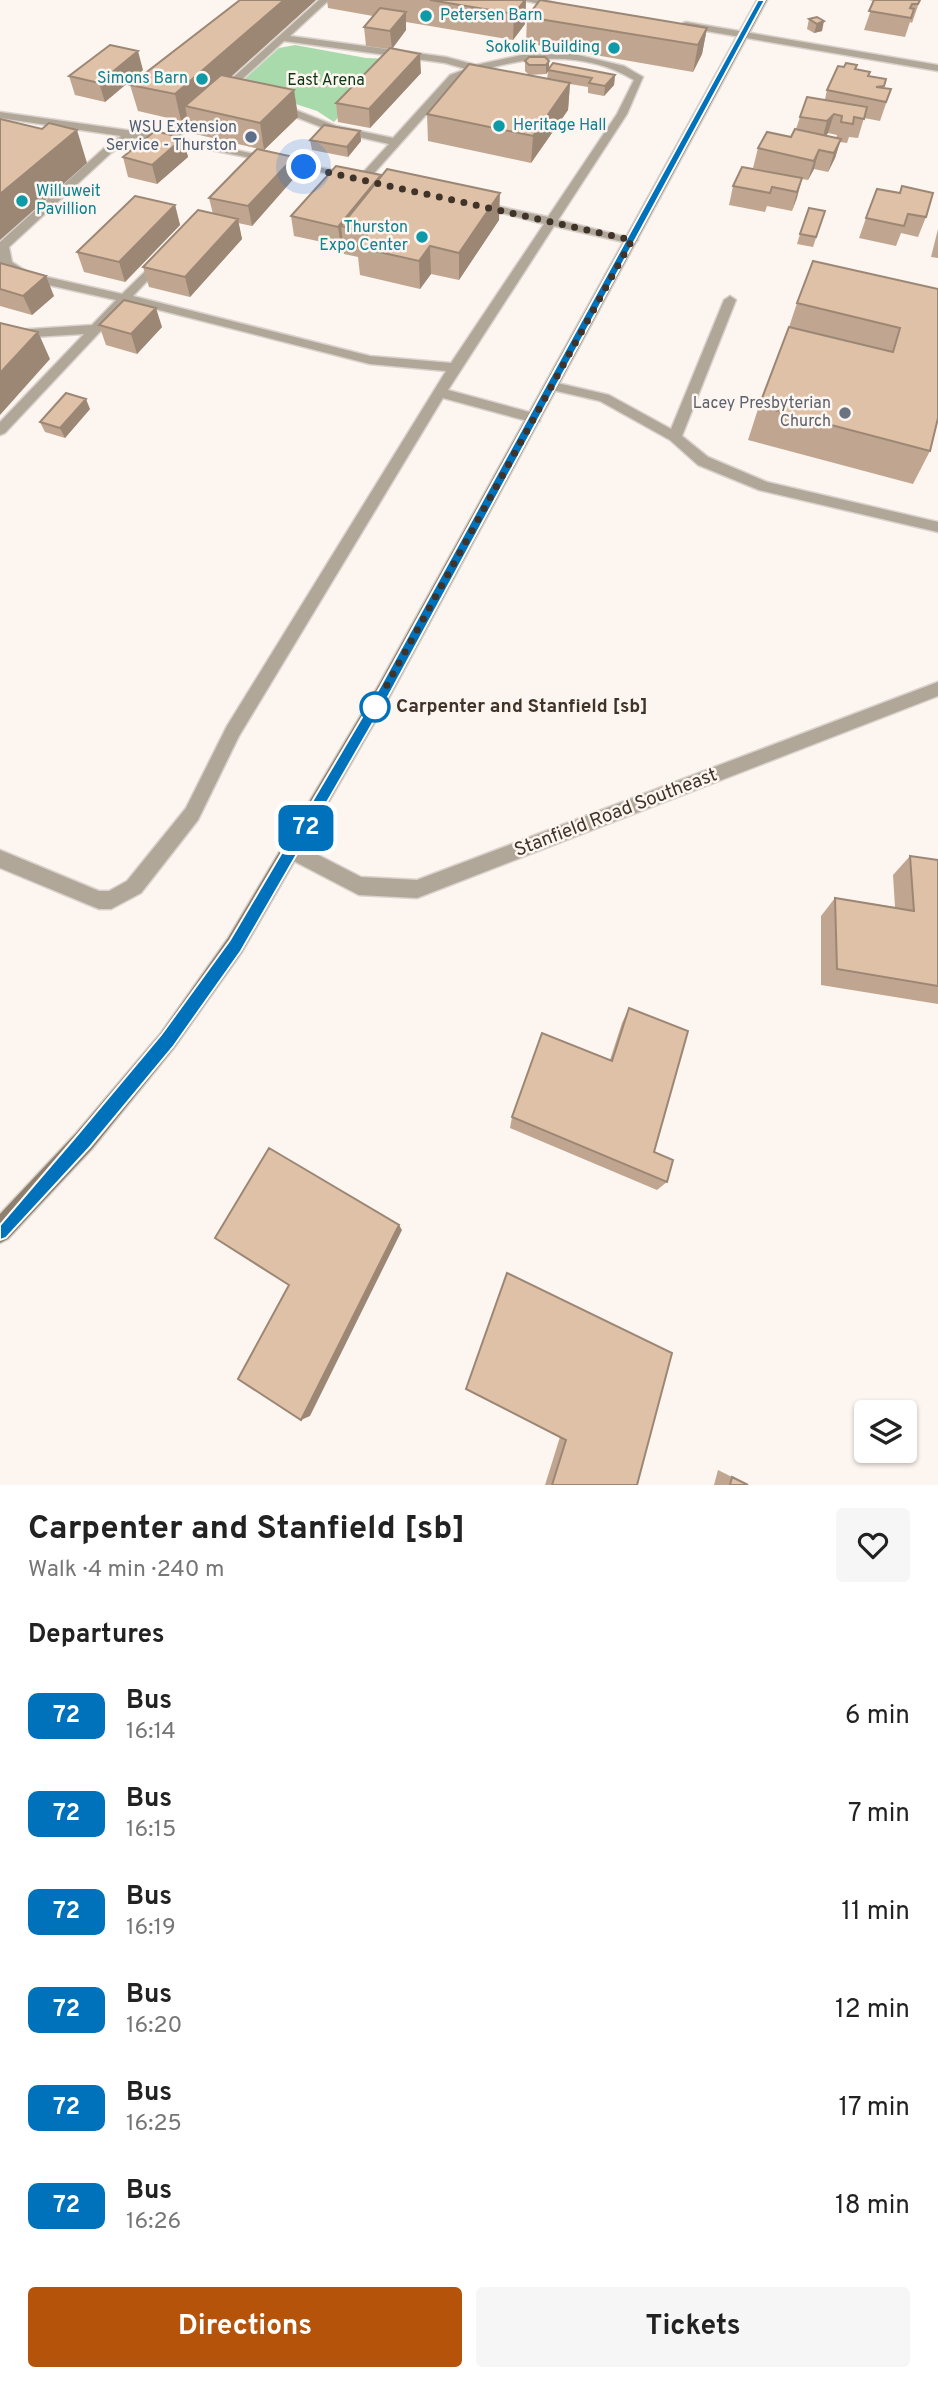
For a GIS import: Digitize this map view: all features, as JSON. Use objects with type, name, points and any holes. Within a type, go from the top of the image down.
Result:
[{"type":"street","points":[[170,139],[324,0]]},
{"type":"street","points":[[527,0],[568,6]]},
{"type":"street","points":[[0,1231],[84,1140],[167,1041],[235,945],[293,851],[553,386],[762,0]]},
{"type":"street","points":[[676,24],[938,68]]},
{"type":"street","points":[[282,38],[446,60],[474,68]]},
{"type":"street","points":[[0,859],[99,900],[111,900],[134,887],[192,814],[233,731],[455,368],[622,114],[639,79],[628,70],[567,57],[512,59],[474,68],[454,77],[363,179]]},
{"type":"street","points":[[219,95],[233,98]]},
{"type":"street","points":[[260,103],[288,108],[333,128],[395,142]]},
{"type":"street","points":[[0,115],[170,139],[256,162],[376,182]]},
{"type":"street","points":[[132,134],[107,152],[3,246],[2,255],[6,264],[25,276],[125,298],[370,360],[455,368]]},
{"type":"street","points":[[471,203],[632,240]]},
{"type":"street","points":[[0,430],[93,329],[171,250]]},
{"type":"street","points":[[675,437],[730,300]]},
{"type":"street","points":[[0,335],[93,329]]},
{"type":"street","points":[[553,386],[604,398],[675,437],[703,461],[764,486],[938,527]]},
{"type":"street","points":[[442,393],[535,418]]},
{"type":"street","name":"Stanfield Road Southeast","points":[[293,851],[359,886],[417,889],[938,689]]},
{"type":"green space","name":"East Arena","points":[[295,45],[366,58],[392,59],[334,122],[317,111],[238,85],[279,48]]},
{"type":"building","points":[[240,0],[284,0],[175,94],[130,85]]},
{"type":"building","points":[[430,0],[525,0],[514,14]]},
{"type":"building","points":[[540,0],[707,28],[698,45],[527,17]]},
{"type":"building","points":[[874,0],[920,0],[910,8],[914,9],[911,18],[869,11]]},
{"type":"building","points":[[380,8],[406,12],[390,31],[364,27]]},
{"type":"building","points":[[817,17],[824,21],[817,24],[809,19]]},
{"type":"building","points":[[110,45],[138,51],[99,83],[69,76]]},
{"type":"building","points":[[390,48],[420,54],[369,109],[336,103]]},
{"type":"building","points":[[529,57],[545,57],[549,61],[546,65],[529,65],[525,61]]},
{"type":"building","points":[[553,63],[615,75],[605,86],[589,83],[592,78],[548,70]]},
{"type":"building","points":[[846,63],[857,65],[855,69],[870,72],[868,76],[886,79],[884,86],[876,87],[891,89],[886,102],[827,90],[838,66],[844,67]]},
{"type":"building","points":[[469,64],[570,83],[533,136],[427,114]]},
{"type":"building","points":[[221,75],[294,90],[260,123],[185,106]]},
{"type":"building","points":[[807,97],[867,107],[864,119],[854,117],[853,124],[841,122],[842,116],[834,114],[827,121],[800,117]]},
{"type":"building","points":[[0,119],[42,129],[49,123],[77,130],[0,194]]},
{"type":"building","points":[[324,125],[360,131],[347,147],[310,140]]},
{"type":"building","points":[[795,129],[841,139],[834,153],[819,150],[814,161],[758,148],[767,132],[791,137]]},
{"type":"building","points":[[155,131],[183,138],[152,165],[123,157]]},
{"type":"building","points":[[257,149],[294,157],[248,206],[209,198]]},
{"type":"building","points":[[336,166],[381,175],[338,227],[291,216]]},
{"type":"building","points":[[742,167],[802,178],[797,192],[772,187],[770,193],[733,186]]},
{"type":"building","points":[[387,169],[500,193],[459,253],[430,246],[419,261],[357,247],[369,232],[341,226]]},
{"type":"building","points":[[902,186],[933,193],[926,217],[908,214],[904,226],[866,218],[877,189],[900,193]]},
{"type":"building","points":[[135,196],[175,205],[119,262],[77,252]]},
{"type":"building","points":[[809,208],[825,211],[816,237],[800,234]]},
{"type":"building","points":[[198,210],[238,219],[185,277],[143,267]]},
{"type":"building","name":"Lacey Presbyterian Church","points":[[813,261],[938,289],[938,418],[930,451],[759,406],[789,327],[893,352],[900,328],[797,303]]},
{"type":"building","points":[[0,263],[46,276],[23,296],[0,289]]},
{"type":"building","points":[[124,300],[156,308],[131,334],[99,325]]},
{"type":"building","points":[[0,323],[38,332],[0,373]]},
{"type":"building","points":[[66,393],[86,399],[60,428],[40,422]]},
{"type":"building","points":[[910,856],[938,860],[938,986],[837,969],[835,898],[914,911]]},
{"type":"building","points":[[629,1008],[688,1031],[654,1152],[673,1160],[667,1182],[512,1117],[542,1033],[612,1061]]},
{"type":"building","points":[[269,1148],[399,1225],[301,1420],[238,1379],[289,1285],[215,1238]]},
{"type":"building","points":[[507,1273],[672,1353],[637,1485],[552,1485],[566,1440],[466,1389]]},
{"type":"building","points":[[732,1477],[748,1485],[730,1485]]},
{"type":"bus line","name":"72","points":[[0,1231],[84,1140],[167,1041],[235,945],[293,851],[384,691],[762,0]]},
{"type":"place","name":"Petersen Barn","points":[[426,16]]},
{"type":"place","name":"Sokolik Building","points":[[614,48]]},
{"type":"place","name":"Simons Barn","points":[[202,79]]},
{"type":"place","name":"Heritage Hall","points":[[499,126]]},
{"type":"place","name":"WSU Extension Service - Thurston","points":[[251,137]]},
{"type":"place","name":"Willuweit Pavillion","points":[[22,201]]},
{"type":"place","name":"Thurston Expo Center","points":[[422,237]]},
{"type":"place","name":"Lacey Presbyterian Church","points":[[845,413]]},
{"type":"place","name":"Carpenter and Stanfield [sb]","points":[[375,707]]},
{"type":"route","points":[[304,167],[632,240],[371,714],[375,707]]}]
